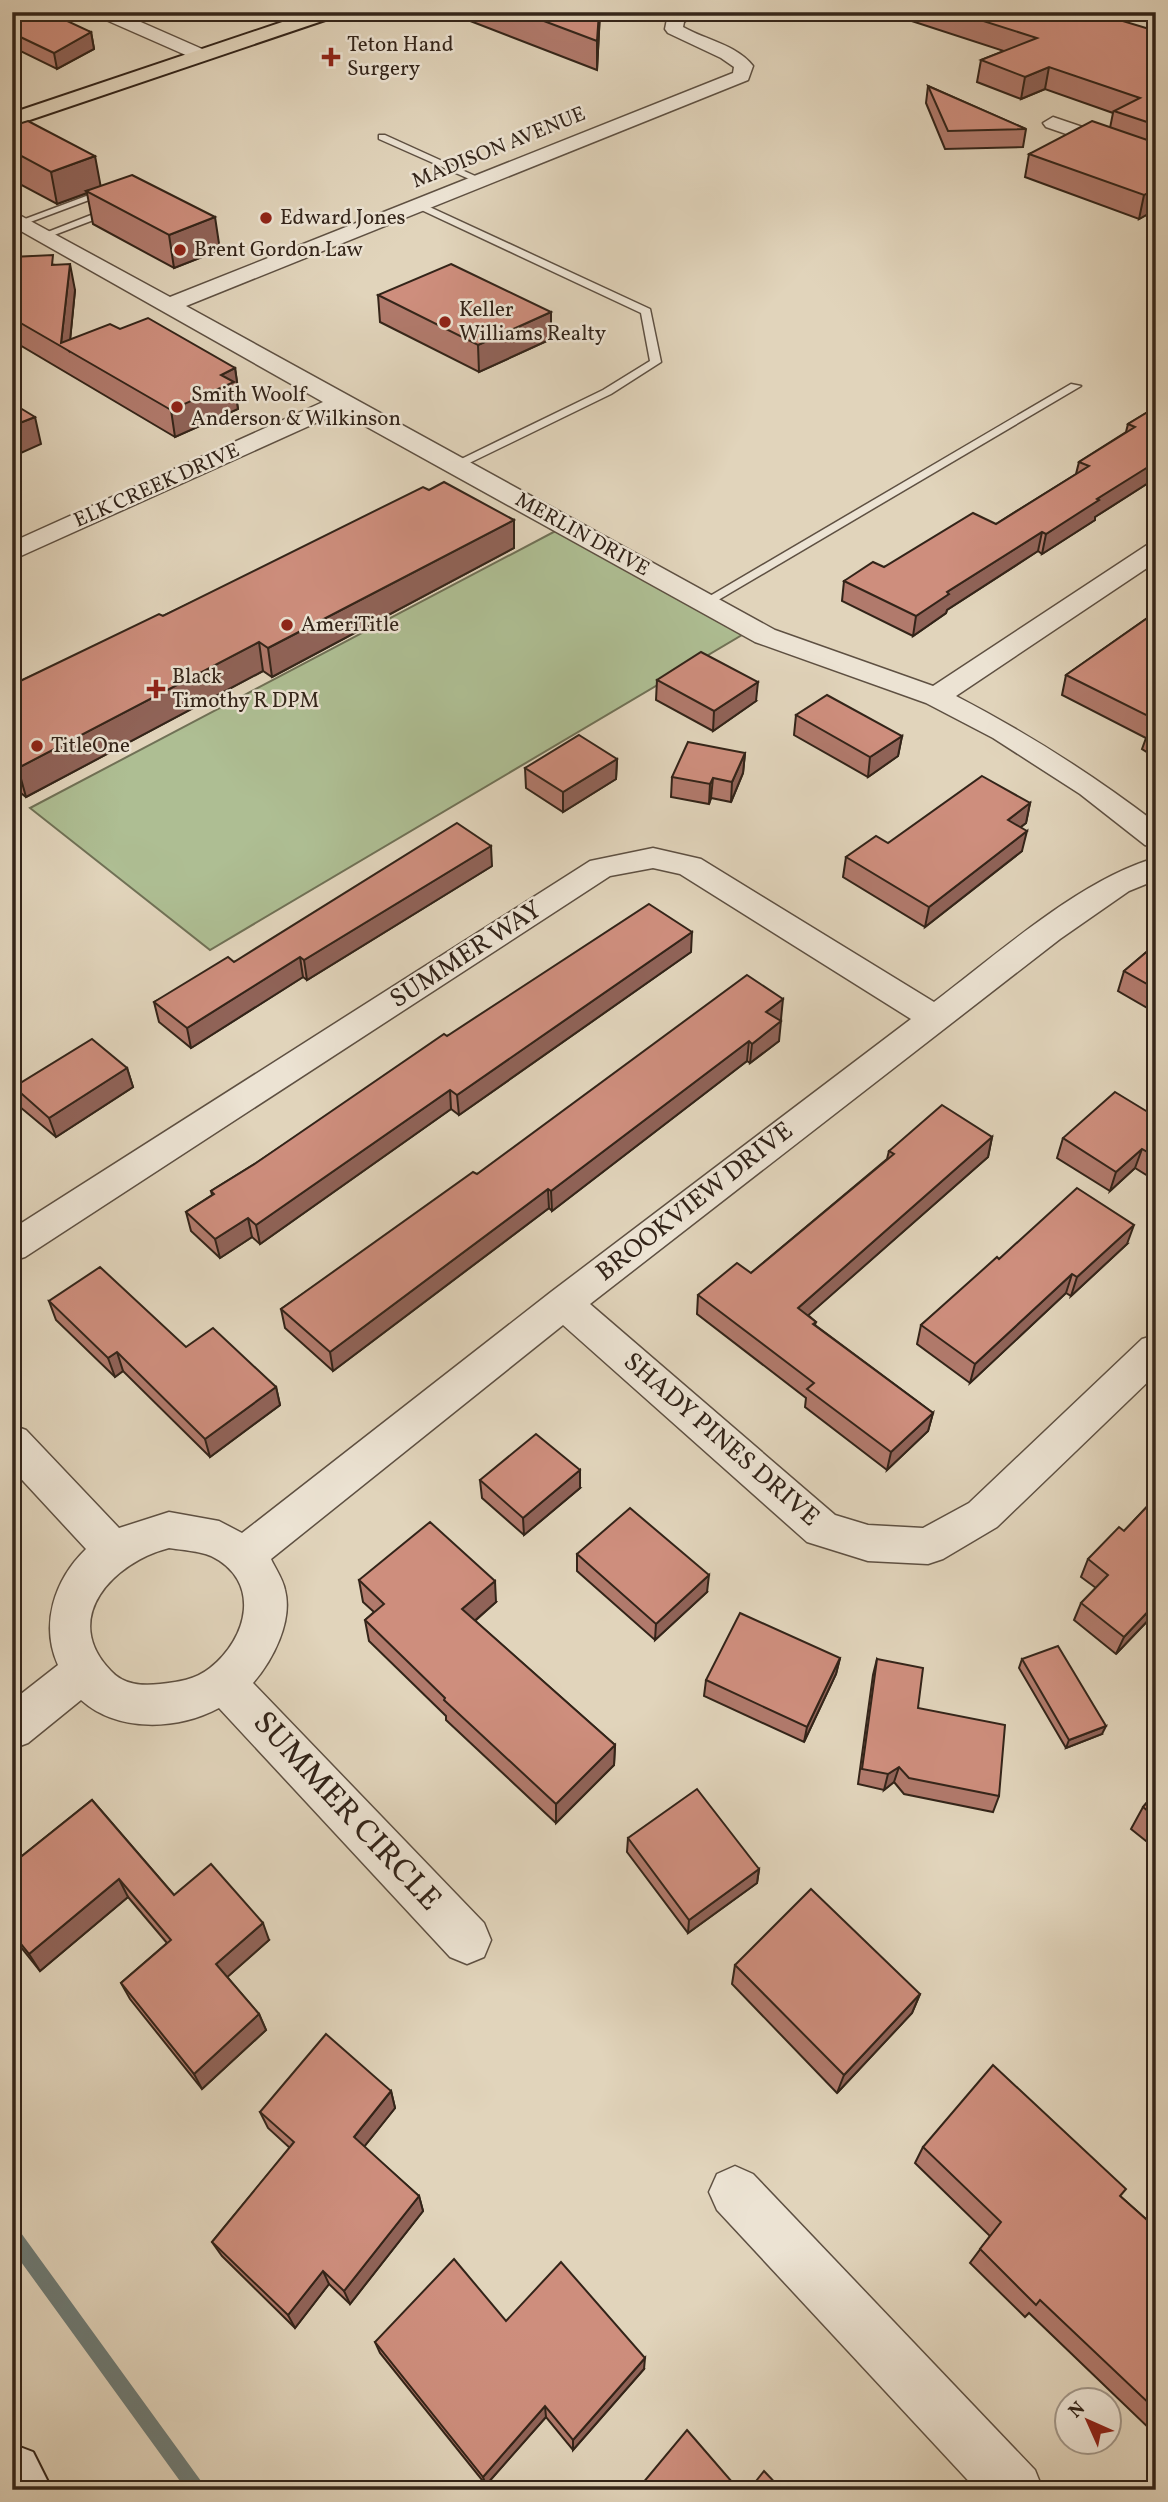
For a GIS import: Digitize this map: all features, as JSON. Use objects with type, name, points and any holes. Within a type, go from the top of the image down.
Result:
[{"type":"main road","points":[[12,120],[331,12]]},
{"type":"main road","points":[[12,2473],[23,2490]]},
{"type":"street","points":[[103,12],[203,56]]},
{"type":"street","name":"MADISON AVENUE","points":[[169,305],[741,76],[744,66],[733,55],[686,37],[674,29],[676,19],[688,12]]},
{"type":"street","points":[[1052,123],[1156,159]]},
{"type":"street","name":"MERLIN DRIVE","points":[[25,227],[765,636],[936,697],[1003,732],[1090,787],[1156,838]]},
{"type":"street","name":"ELK CREEK DRIVE","points":[[12,552],[341,403]]},
{"type":"street","points":[[936,697],[1156,550]]},
{"type":"street","name":"SUMMER WAY","points":[[12,1247],[601,869],[653,858],[690,866],[934,1018]]},
{"type":"street","name":"BROOKVIEW DRIVE","points":[[246,1554],[564,1303],[1049,931],[1118,884],[1156,869]]},
{"type":"street","name":"SHADY PINES DRIVE","points":[[564,1303],[822,1529],[869,1543],[928,1546],[983,1515],[1156,1350]]},
{"type":"street","points":[[12,1442],[114,1551]]},
{"type":"street","points":[[169,1530],[198,1531],[225,1539],[246,1554],[261,1577],[267,1604],[262,1633],[247,1660],[224,1683],[195,1699],[162,1706],[131,1704],[103,1693],[82,1673],[70,1649],[68,1622],[76,1596],[92,1571],[114,1551],[140,1537],[169,1530]]},
{"type":"street","points":[[12,1728],[82,1673]]},
{"type":"street","name":"SUMMER CIRCLE","points":[[224,1683],[467,1940]]},
{"type":"street","points":[[735,2192],[1015,2490]]},
{"type":"lane","points":[[382,137],[479,180]]},
{"type":"lane","points":[[25,227],[116,188]]},
{"type":"lane","points":[[25,227],[127,204]]},
{"type":"lane","points":[[418,205],[646,311],[656,362],[607,392],[455,466]]},
{"type":"lane","points":[[704,603],[1075,386]]},
{"type":"green space","points":[[565,526],[752,629],[210,950],[30,808]]},
{"type":"building","points":[[12,12],[48,12],[91,32],[54,53],[12,33]]},
{"type":"building","points":[[520,12],[599,12],[597,41]]},
{"type":"building","points":[[955,12],[1093,12],[1156,31],[1156,125],[1114,111],[1140,98],[1049,67],[1025,77],[981,60],[1037,38]]},
{"type":"building","points":[[928,86],[1026,129],[948,131]]},
{"type":"building","points":[[28,121],[95,156],[51,172],[12,151],[12,126]]},
{"type":"building","points":[[1092,121],[1156,143],[1156,191],[1144,195],[1029,154]]},
{"type":"building","points":[[132,175],[215,217],[169,235],[86,191]]},
{"type":"building","points":[[53,255],[52,265],[70,264],[61,343],[110,324],[120,329],[148,318],[235,368],[221,375],[234,382],[171,410],[12,318],[12,257]]},
{"type":"building","points":[[451,264],[551,312],[478,345],[378,295]]},
{"type":"building","points":[[12,403],[35,417],[12,426]]},
{"type":"building","points":[[1156,407],[1156,462],[1046,534],[1042,532],[947,592],[949,594],[916,616],[844,581],[873,562],[884,567],[973,513],[996,524],[1089,466],[1079,462],[1135,427],[1128,424]]},
{"type":"building","points":[[444,482],[514,520],[268,648],[259,642],[18,768],[12,763],[12,685],[159,614],[163,616],[423,487],[429,490]]},
{"type":"building","points":[[1156,612],[1156,720],[1066,675]]},
{"type":"building","points":[[701,652],[758,682],[714,711],[657,680]]},
{"type":"building","points":[[827,695],[902,736],[870,757],[796,715]]},
{"type":"building","points":[[1156,725],[1156,735],[1148,729]]},
{"type":"building","points":[[579,735],[617,759],[563,792],[525,768]]},
{"type":"building","points":[[688,742],[745,753],[732,782],[713,778],[710,784],[672,777]]},
{"type":"building","points":[[982,776],[1030,803],[1008,820],[1027,831],[929,907],[846,857],[876,836],[888,843]]},
{"type":"building","points":[[457,823],[491,846],[304,960],[300,957],[187,1028],[154,1002],[228,957],[234,962]]},
{"type":"building","points":[[649,904],[692,932],[457,1095],[450,1090],[256,1225],[248,1218],[215,1239],[186,1212],[214,1194],[211,1191],[444,1034],[447,1036]]},
{"type":"building","points":[[1156,944],[1156,989],[1124,971]]},
{"type":"building","points":[[747,975],[783,999],[766,1012],[781,1021],[752,1044],[749,1041],[551,1191],[548,1189],[330,1352],[281,1309],[473,1172],[477,1174]]},
{"type":"building","points":[[92,1039],[127,1068],[49,1118],[14,1087]]},
{"type":"building","points":[[1115,1092],[1156,1117],[1156,1157],[1142,1149],[1116,1172],[1063,1138]]},
{"type":"building","points":[[942,1105],[992,1137],[798,1308],[816,1322],[813,1324],[933,1413],[891,1452],[807,1389],[814,1383],[698,1295],[737,1263],[751,1273],[894,1154],[889,1151]]},
{"type":"building","points":[[1077,1188],[1134,1225],[1077,1277],[1072,1274],[975,1364],[921,1325],[997,1257],[999,1259]]},
{"type":"building","points":[[100,1267],[186,1347],[213,1328],[276,1387],[205,1439],[117,1352],[108,1358],[49,1301]]},
{"type":"building","points":[[536,1434],[580,1470],[523,1518],[480,1480]]},
{"type":"building","points":[[1156,1497],[1156,1603],[1124,1637],[1081,1603],[1108,1575],[1088,1559],[1119,1527],[1124,1531]]},
{"type":"building","points":[[630,1508],[709,1575],[656,1624],[577,1554]]},
{"type":"building","points":[[430,1522],[495,1581],[462,1609],[615,1745],[556,1804],[444,1700],[445,1698],[365,1620],[384,1604],[359,1580]]},
{"type":"building","points":[[740,1613],[840,1658],[807,1727],[706,1680]]},
{"type":"building","points":[[1058,1646],[1106,1726],[1069,1740],[1022,1659]]},
{"type":"building","points":[[877,1659],[923,1668],[918,1708],[1005,1725],[999,1796],[909,1778],[899,1767],[888,1774],[862,1769]]},
{"type":"building","points":[[697,1789],[759,1869],[689,1920],[628,1838]]},
{"type":"building","points":[[1156,1792],[1156,1818],[1143,1807]]},
{"type":"building","points":[[92,1800],[174,1895],[211,1864],[263,1923],[216,1964],[259,2014],[194,2074],[121,1983],[171,1940],[119,1879],[29,1954],[12,1933],[12,1864]]},
{"type":"building","points":[[811,1889],[920,1994],[844,2075],[735,1965]]},
{"type":"building","points":[[326,2034],[391,2091],[354,2137],[419,2196],[344,2291],[323,2271],[288,2315],[212,2242],[294,2142],[260,2112]]},
{"type":"building","points":[[993,2065],[1126,2189],[1120,2196],[1156,2228],[1156,2410],[1040,2300],[1036,2305],[980,2249],[1001,2222],[923,2147]]},
{"type":"building","points":[[454,2259],[506,2321],[561,2262],[645,2358],[573,2440],[545,2406],[483,2477],[375,2342]]},
{"type":"building","points":[[687,2430],[739,2490],[637,2490]]},
{"type":"building","points":[[764,2471],[782,2490],[749,2490]]},
{"type":"waterway","points":[[12,2235],[197,2490]]},
{"type":"place","name":"Teton Hand Surgery","points":[[331,57]]},
{"type":"place","name":"Edward Jones","points":[[266,218]]},
{"type":"place","name":"Brent Gordon Law","points":[[180,250]]},
{"type":"place","name":"Keller Williams Realty","points":[[445,322]]},
{"type":"place","name":"Smith Woolf Anderson & Wilkinson","points":[[177,407]]},
{"type":"place","name":"AmeriTitle","points":[[287,625]]},
{"type":"place","name":"Black Timothy R DPM","points":[[156,689]]},
{"type":"place","name":"TitleOne","points":[[37,746]]}]
